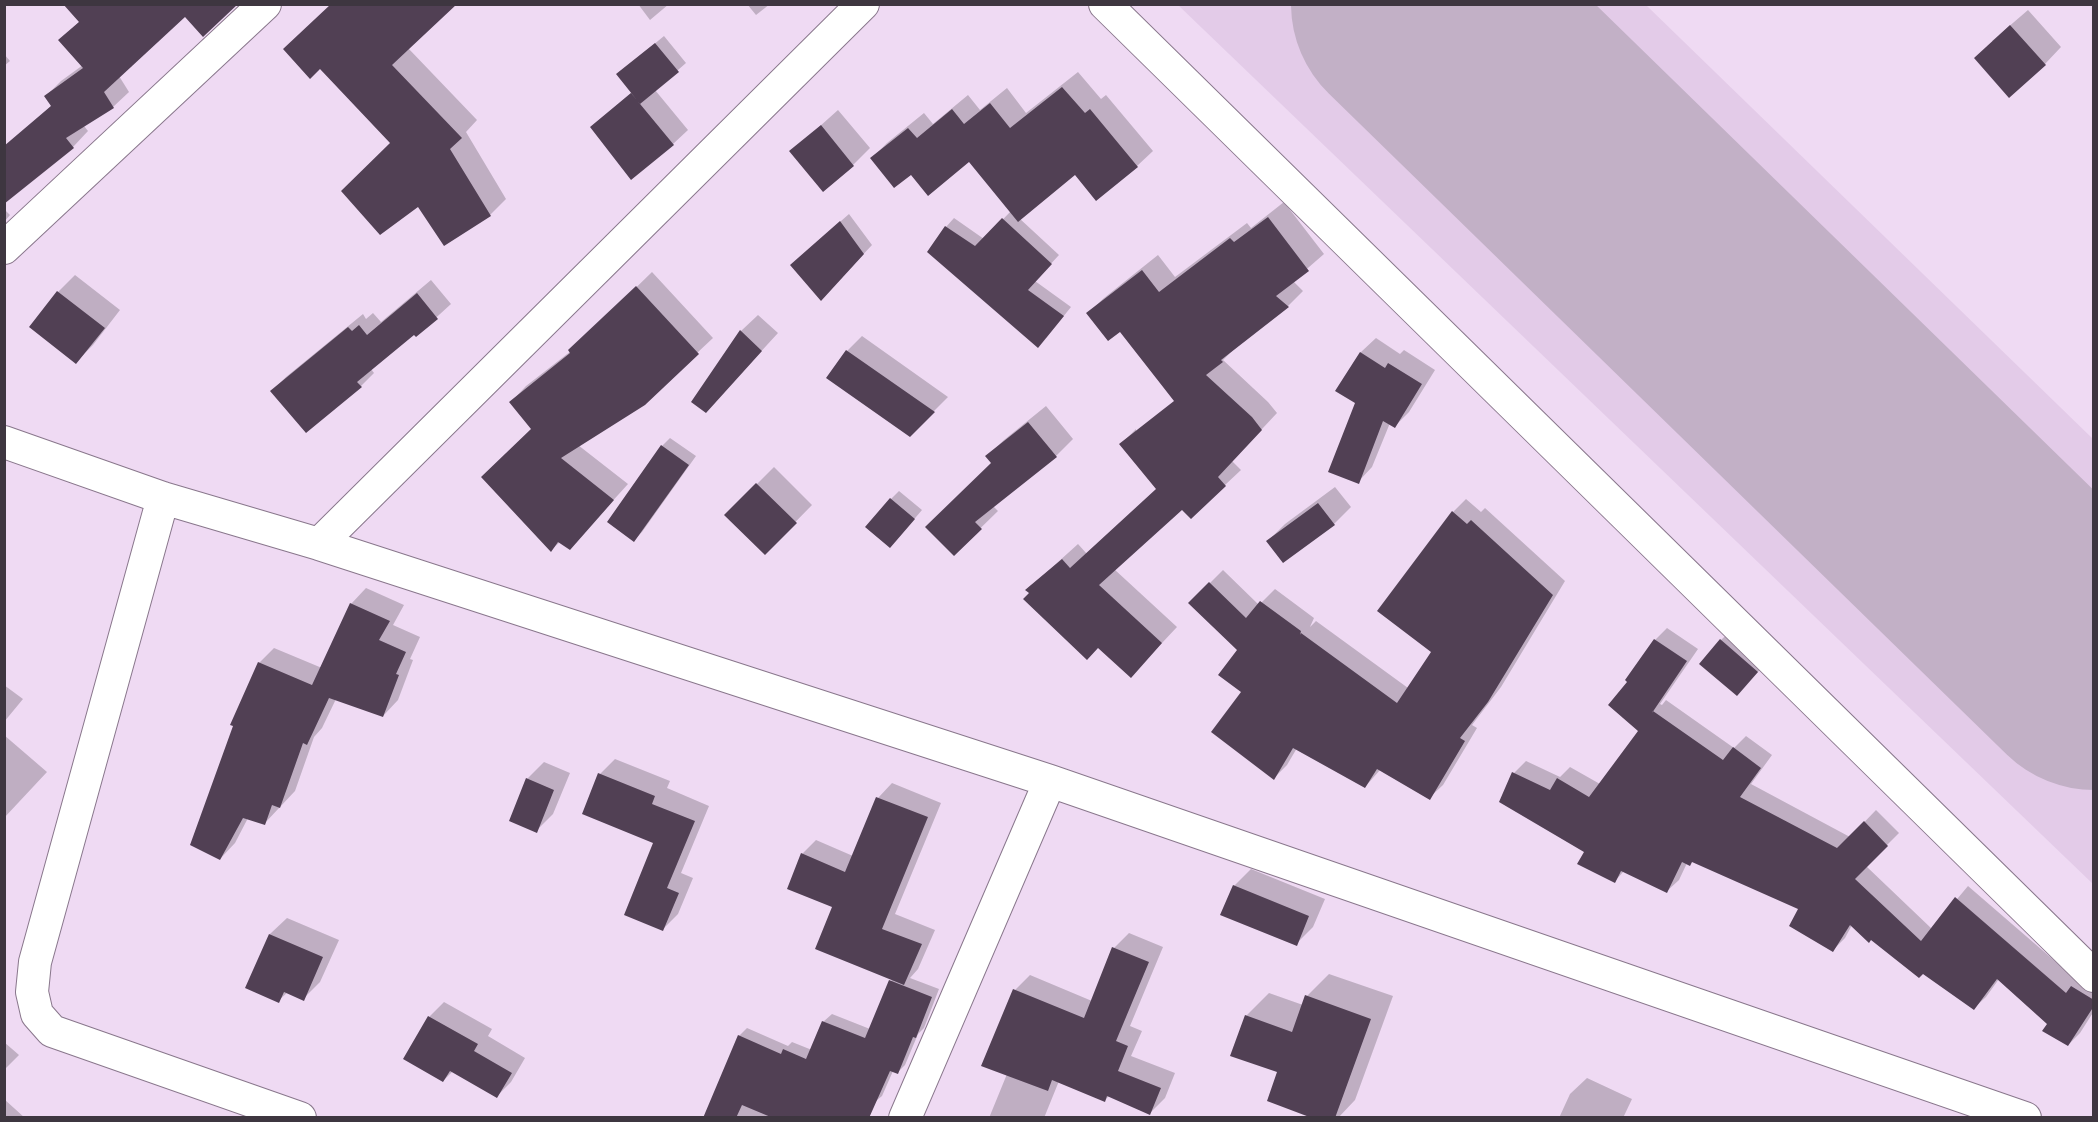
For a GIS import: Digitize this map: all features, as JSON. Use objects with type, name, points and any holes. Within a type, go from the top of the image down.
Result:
[{"type":"street","points":[[4,248],[265,4]]},
{"type":"street","points":[[319,544],[863,4]]},
{"type":"street","points":[[1105,4],[2094,976]]},
{"type":"street","points":[[4,442],[163,498],[319,544],[1050,781],[2025,1118]]},
{"type":"street","points":[[163,498],[35,962],[32,992],[37,1014],[52,1031],[300,1118]]},
{"type":"street","points":[[905,1118],[1050,781]]},
{"type":"shaded area","points":[[1178,5],[1646,5],[2093,439],[2093,884]]},
{"type":"building","points":[[63,4],[238,4],[203,37],[185,17],[104,92],[114,108],[66,138],[74,148],[4,204],[4,146],[51,106],[44,96],[83,68],[58,40],[79,22]]},
{"type":"building","points":[[331,4],[457,4],[392,65],[462,138],[450,149],[491,216],[444,246],[418,207],[380,235],[341,191],[390,143],[320,69],[310,79],[283,49]]},
{"type":"building","points":[[2010,25],[2046,65],[2009,98],[1974,58]]},
{"type":"building","points":[[655,43],[679,72],[640,104],[616,74]]},
{"type":"building","points":[[1062,87],[1085,113],[1090,109],[1138,167],[1096,201],[1075,175],[1018,222],[969,162],[928,196],[911,175],[894,188],[870,158],[908,128],[917,138],[952,109],[964,124],[990,103],[1010,128]]},
{"type":"building","points":[[631,93],[674,145],[631,180],[590,127]]},
{"type":"building","points":[[821,125],[854,166],[823,192],[789,151]]},
{"type":"building","points":[[1268,217],[1309,271],[1276,296],[1289,307],[1221,360],[1223,362],[1206,375],[1252,417],[1262,430],[1218,477],[1226,486],[1191,519],[1182,510],[1099,585],[1162,643],[1131,678],[1098,648],[1087,660],[1023,599],[1029,593],[1025,590],[1062,559],[1070,568],[1156,489],[1119,444],[1174,401],[1120,332],[1108,341],[1086,313],[1142,270],[1159,292],[1230,238],[1234,242]]},
{"type":"building","points":[[1002,218],[1052,264],[1028,290],[1064,316],[1038,348],[927,252],[945,226],[975,246]]},
{"type":"building","points":[[840,221],[864,254],[821,301],[790,265]]},
{"type":"building","points":[[636,286],[699,354],[645,405],[561,458],[614,500],[570,550],[558,542],[551,552],[481,477],[531,429],[509,402],[570,353],[568,350]]},
{"type":"building","points":[[57,291],[105,328],[76,364],[29,327]]},
{"type":"building","points":[[417,293],[438,319],[416,337],[414,335],[357,382],[362,387],[306,433],[270,391],[348,327],[352,331],[359,325],[367,335]]},
{"type":"building","points":[[740,330],[762,351],[706,413],[691,402]]},
{"type":"building","points":[[846,350],[935,412],[910,437],[826,378]]},
{"type":"building","points":[[1360,352],[1385,368],[1388,363],[1422,384],[1395,428],[1383,421],[1359,484],[1328,472],[1355,403],[1335,391]]},
{"type":"building","points":[[1028,422],[1057,457],[975,522],[982,529],[954,556],[925,527],[991,463],[985,456]]},
{"type":"building","points":[[661,445],[689,465],[634,542],[607,522]]},
{"type":"building","points":[[756,483],[797,523],[765,555],[724,515]]},
{"type":"building","points":[[890,498],[915,519],[890,548],[865,527]]},
{"type":"building","points":[[1318,503],[1335,525],[1283,563],[1266,541]]},
{"type":"building","points":[[1452,511],[1467,524],[1471,520],[1553,595],[1488,702],[1460,738],[1465,741],[1430,800],[1377,769],[1365,788],[1293,748],[1274,780],[1211,732],[1241,692],[1218,675],[1237,650],[1188,603],[1209,582],[1246,618],[1260,601],[1301,631],[1300,635],[1301,633],[1397,703],[1431,652],[1377,611]]},
{"type":"building","points":[[350,603],[390,621],[379,640],[406,652],[396,674],[399,675],[383,717],[329,698],[307,745],[303,743],[280,808],[272,805],[265,825],[243,818],[220,860],[190,845],[233,726],[230,725],[258,662],[312,685]]},
{"type":"building","points":[[1654,639],[1687,661],[1653,711],[1723,760],[1733,747],[1761,768],[1740,797],[1837,848],[1864,821],[1888,846],[1855,879],[1921,941],[1955,897],[2066,993],[2071,986],[2094,1000],[2094,1006],[2068,1046],[2042,1031],[2047,1024],[1997,979],[1974,1010],[1923,974],[1919,978],[1871,940],[1869,943],[1850,925],[1833,952],[1789,926],[1798,909],[1692,862],[1690,866],[1682,862],[1667,893],[1621,871],[1615,883],[1577,864],[1584,852],[1499,802],[1512,772],[1550,790],[1557,778],[1589,797],[1638,731],[1608,705],[1627,682],[1625,680]]},
{"type":"building","points":[[1720,639],[1758,672],[1737,696],[1699,664]]},
{"type":"building","points":[[598,773],[655,796],[652,804],[695,821],[667,888],[679,893],[663,931],[624,915],[653,843],[582,814]]},
{"type":"building","points":[[526,778],[554,790],[537,833],[509,821]]},
{"type":"building","points":[[876,797],[928,817],[882,929],[922,944],[904,985],[815,949],[832,907],[787,889],[801,853],[845,872]]},
{"type":"building","points":[[1233,885],[1309,916],[1297,946],[1220,915]]},
{"type":"building","points":[[269,934],[323,957],[304,1001],[284,992],[279,1003],[245,988]]},
{"type":"building","points":[[1112,947],[1149,962],[1116,1041],[1128,1046],[1118,1071],[1161,1088],[1150,1115],[1107,1096],[1105,1102],[1052,1080],[1048,1091],[981,1066],[1013,989],[1084,1018]]},
{"type":"building","points":[[889,980],[932,997],[916,1038],[913,1037],[898,1074],[890,1071],[869,1118],[773,1118],[742,1105],[736,1118],[703,1118],[738,1035],[781,1054],[783,1049],[806,1059],[822,1021],[865,1038]]},
{"type":"building","points":[[1305,995],[1371,1019],[1335,1118],[1312,1118],[1267,1101],[1277,1072],[1230,1056],[1245,1015],[1292,1032]]},
{"type":"building","points":[[428,1016],[478,1044],[474,1051],[512,1073],[497,1098],[450,1071],[443,1082],[403,1059]]},
{"type":"runway","points":[[1416,4],[2094,665]]}]
